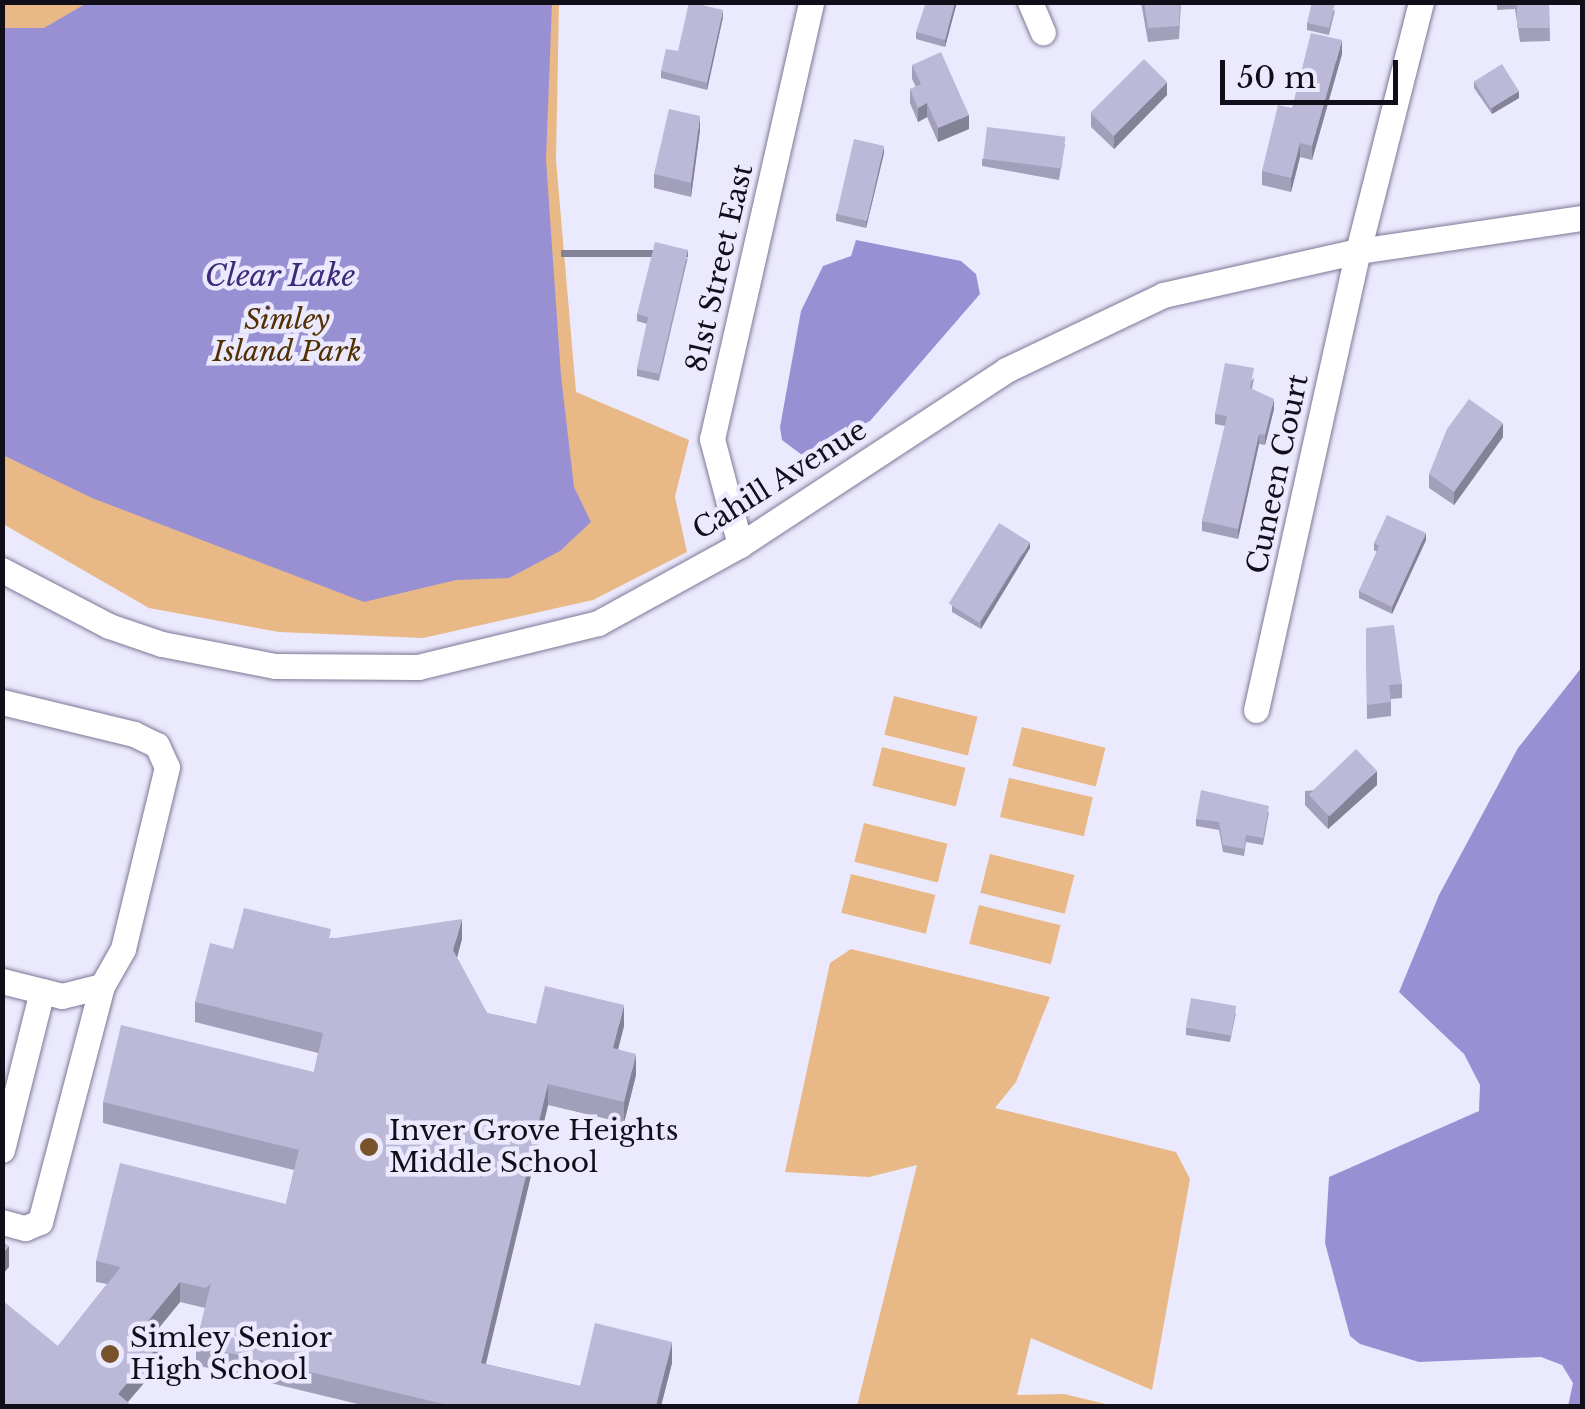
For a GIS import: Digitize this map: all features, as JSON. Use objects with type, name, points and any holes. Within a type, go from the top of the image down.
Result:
[{"type":"street","name":"81st Street East","points":[[740,545],[712,438],[811,2]]},
{"type":"street","points":[[1030,2],[1042,32]]},
{"type":"street","name":"Cuneen Court","points":[[1256,710],[1358,250],[1421,2]]},
{"type":"street","name":"Cahill Avenue","points":[[2,570],[109,626],[162,644],[275,666],[418,666],[598,623],[740,545],[1006,370],[1163,295],[1358,250],[1582,218]]},
{"type":"street","points":[[2,702],[134,734],[157,746],[167,767],[123,949],[102,986],[40,1222],[25,1228],[2,1222]]},
{"type":"street","points":[[2,980],[62,996],[102,986]]},
{"type":"street","points":[[2,1150],[42,991]]},
{"type":"green space","name":"Clear Lake","points":[[2,3],[559,3],[556,160],[576,392],[689,440],[675,497],[687,552],[593,600],[423,638],[279,632],[149,608],[3,524]]},
{"type":"green space","points":[[894,696],[977,717],[968,756],[884,735]]},
{"type":"green space","points":[[1022,727],[1105,748],[1096,787],[1012,766]]},
{"type":"green space","points":[[882,747],[965,768],[956,807],[872,786]]},
{"type":"green space","points":[[1009,778],[1093,797],[1084,836],[1000,817]]},
{"type":"green space","points":[[864,823],[947,844],[938,883],[854,862]]},
{"type":"green space","points":[[990,854],[1074,875],[1065,914],[980,893]]},
{"type":"green space","points":[[851,874],[935,895],[926,934],[841,913]]},
{"type":"green space","points":[[979,905],[1061,925],[1051,964],[969,944]]},
{"type":"green space","points":[[851,949],[1050,997],[1016,1082],[995,1108],[1176,1152],[1190,1179],[1152,1390],[1031,1338],[1017,1395],[1064,1394],[1114,1406],[857,1406],[917,1165],[869,1177],[785,1172],[830,963]]},
{"type":"water","name":"Clear Lake","points":[[87,3],[552,3],[546,160],[561,376],[574,487],[591,522],[560,551],[509,578],[456,580],[364,602],[92,498],[3,455],[3,28],[44,28]]},
{"type":"water","points":[[856,240],[961,261],[976,274],[980,294],[870,421],[802,455],[782,440],[780,427],[801,311],[823,266],[851,256]]},
{"type":"water","points":[[1582,667],[1582,1406],[1568,1406],[1573,1383],[1562,1365],[1541,1357],[1419,1362],[1360,1344],[1350,1336],[1325,1243],[1329,1177],[1479,1111],[1480,1085],[1464,1054],[1399,992],[1439,895],[1518,748]]},
{"type":"building","points":[[689,2],[723,10],[707,83],[661,71],[666,49],[678,51]]},
{"type":"building","points":[[926,2],[955,2],[945,40],[916,32]]},
{"type":"building","points":[[1144,2],[1180,2],[1179,26],[1148,28]]},
{"type":"building","points":[[1312,2],[1335,3],[1329,28],[1307,23]]},
{"type":"building","points":[[1517,2],[1549,2],[1549,28],[1517,28]]},
{"type":"building","points":[[1311,33],[1342,40],[1312,146],[1300,143],[1291,178],[1262,171],[1278,105],[1292,108]]},
{"type":"building","points":[[941,52],[969,115],[938,128],[927,103],[918,108],[910,89],[921,84],[912,65]]},
{"type":"building","points":[[1144,59],[1167,82],[1114,136],[1090,113]]},
{"type":"building","points":[[1502,64],[1519,91],[1491,109],[1474,81]]},
{"type":"building","points":[[669,109],[700,116],[691,183],[654,174]]},
{"type":"building","points":[[987,127],[1065,137],[1062,168],[983,159]]},
{"type":"building","points":[[854,139],[884,146],[867,221],[837,214]]},
{"type":"building","points":[[655,242],[688,250],[659,374],[637,369],[648,317],[637,314]]},
{"type":"building","points":[[1225,363],[1254,368],[1250,388],[1274,399],[1265,435],[1259,434],[1238,529],[1202,521],[1227,416],[1215,414]]},
{"type":"building","points":[[1469,399],[1503,423],[1454,492],[1429,474],[1447,429]]},
{"type":"building","points":[[1387,515],[1426,533],[1392,607],[1359,591],[1379,546],[1374,543]]},
{"type":"building","points":[[999,523],[1030,542],[979,623],[949,604]]},
{"type":"building","points":[[1394,625],[1402,684],[1389,685],[1391,702],[1367,705],[1366,628]]},
{"type":"building","points":[[1356,749],[1377,771],[1329,816],[1309,795]]},
{"type":"building","points":[[1201,790],[1269,806],[1263,838],[1246,835],[1244,849],[1223,845],[1219,822],[1196,819]]},
{"type":"building","name":"Inver Grove Heights Middle School","points":[[244,908],[331,929],[329,939],[462,919],[453,950],[487,1013],[536,1024],[545,986],[624,1005],[613,1048],[636,1054],[624,1102],[548,1084],[481,1363],[580,1386],[595,1323],[672,1342],[656,1406],[452,1406],[196,1345],[211,1283],[206,1288],[180,1282],[144,1326],[162,1341],[118,1394],[129,1403],[126,1406],[2,1406],[2,1300],[58,1346],[121,1267],[96,1261],[120,1163],[286,1204],[299,1150],[103,1102],[121,1025],[314,1072],[323,1033],[195,1002],[210,943],[233,949]]},
{"type":"building","points":[[1191,998],[1236,1006],[1231,1036],[1186,1028]]},
{"type":"place","name":"Inver Grove Heights Middle School","points":[[369,1147]]},
{"type":"place","name":"Simley Senior High School","points":[[110,1354]]},
{"type":"park label","name":"Simley Island Park","points":[[287,336]]}]
